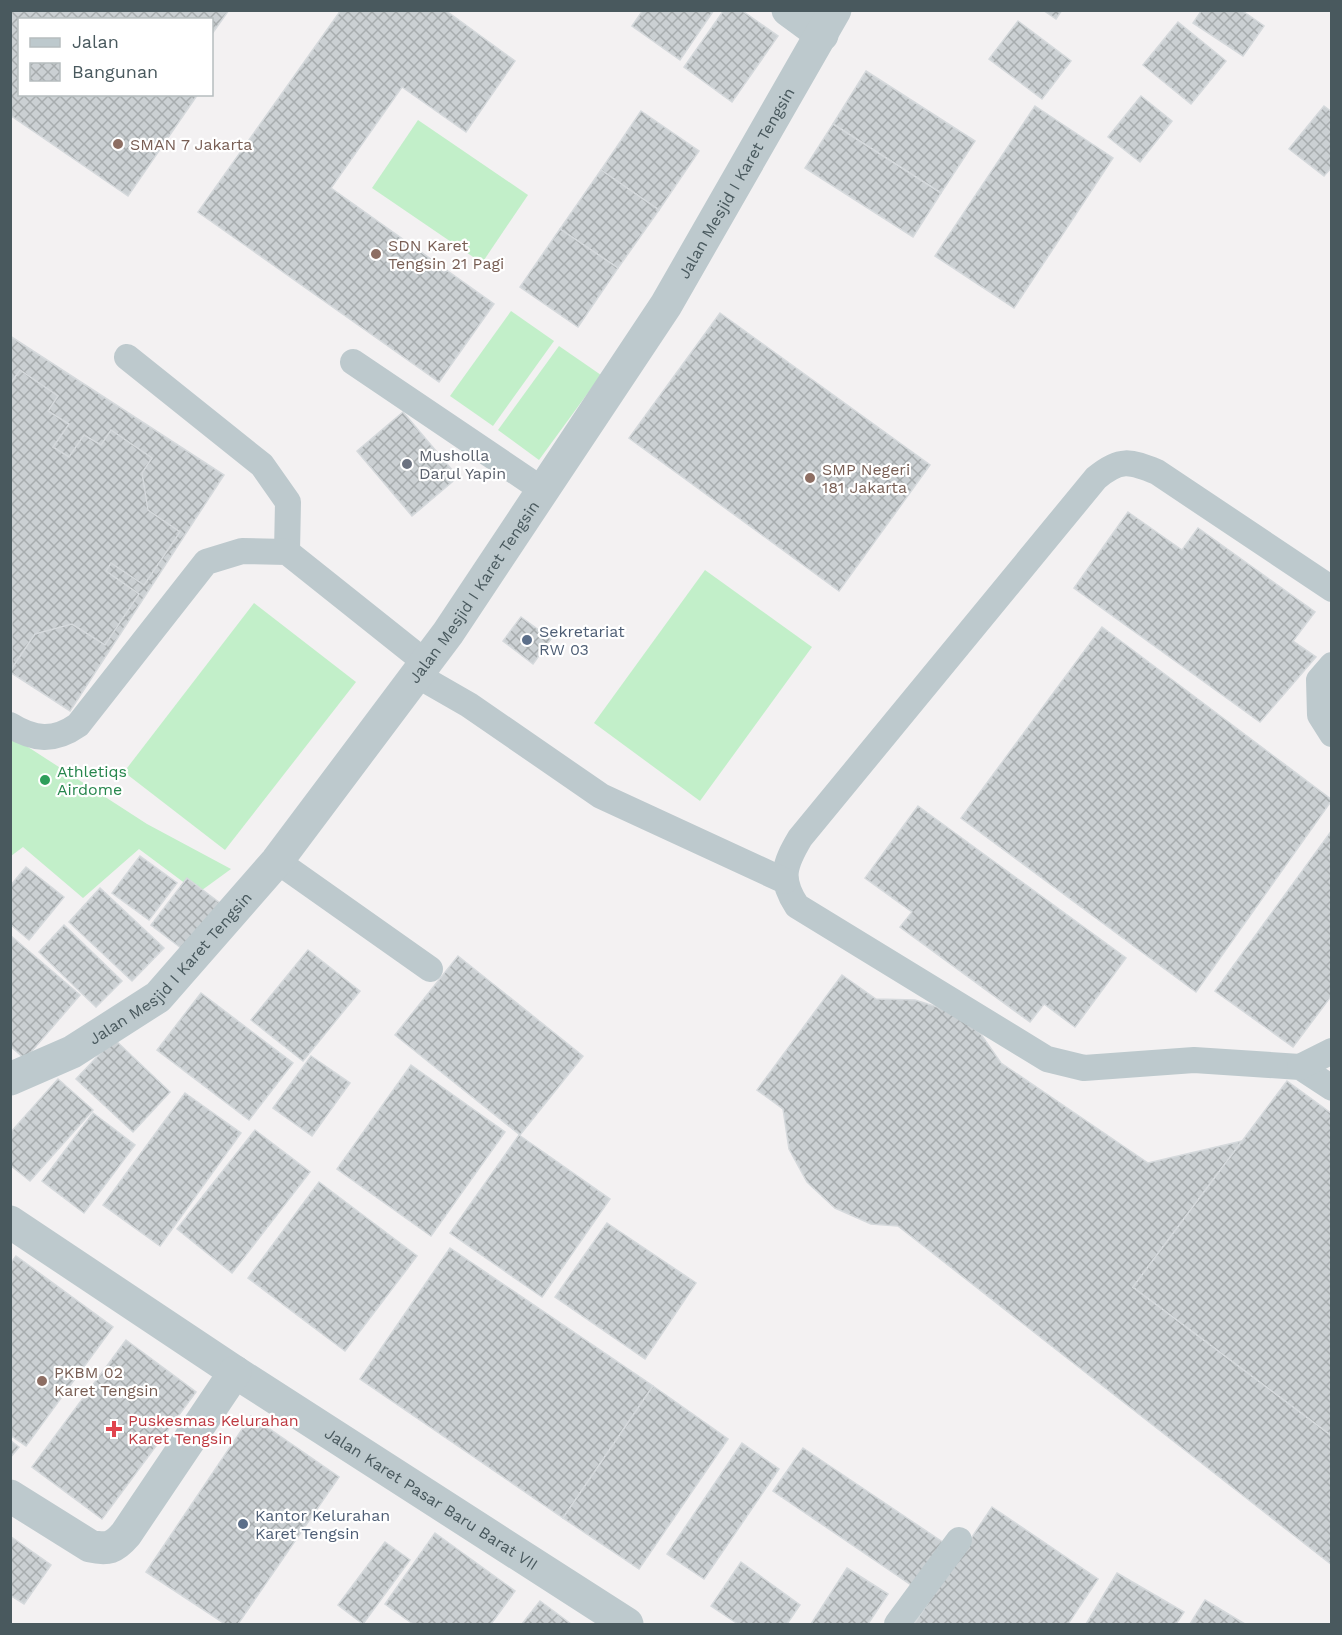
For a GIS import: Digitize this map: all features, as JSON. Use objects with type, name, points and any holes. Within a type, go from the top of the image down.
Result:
[{"type":"street","points":[[788,10],[828,23]]},
{"type":"street","name":"Jalan Mesjid I Karet Tengsin","points":[[10,1079],[72,1052],[159,997],[277,861],[448,633],[544,491],[666,304],[828,23]]},
{"type":"street","name":"Jalan Karet Pasar Baru Barat VII","points":[[10,1222],[235,1372],[627,1624]]},
{"type":"street","points":[[10,1496],[90,1546],[103,1549],[116,1546],[235,1372]]},
{"type":"lane","points":[[127,357],[262,465],[288,502],[287,552]]},
{"type":"lane","points":[[353,362],[544,491]]},
{"type":"lane","points":[[1332,589],[1157,472],[1133,462],[1111,466],[1096,478],[800,838],[788,859],[785,881],[797,906],[1047,1059],[1084,1068],[1194,1060],[1300,1067],[1332,1088]]},
{"type":"lane","points":[[10,725],[24,734],[40,739],[67,733],[78,725],[206,562],[242,551],[287,552],[420,668],[469,705],[601,796],[785,881]]},
{"type":"lane","points":[[1332,665],[1319,680],[1320,715],[1332,734]]},
{"type":"lane","points":[[277,861],[430,969]]},
{"type":"lane","points":[[1300,1067],[1332,1051]]},
{"type":"lane","points":[[897,1624],[959,1540]]},
{"type":"green space","points":[[418,120],[528,195],[482,263],[372,188]]},
{"type":"green space","points":[[511,311],[554,341],[493,426],[450,396]]},
{"type":"green space","points":[[559,346],[601,375],[539,460],[498,430]]},
{"type":"green space","points":[[705,570],[812,647],[700,801],[594,723]]},
{"type":"green space","points":[[254,603],[356,682],[225,850],[124,772]]},
{"type":"green space","name":"Athletiqs Airdome","points":[[11,736],[147,824],[231,869],[198,893],[139,849],[83,898],[23,847],[11,856]]},
{"type":"building","points":[[10,10],[229,10],[213,33],[213,18],[18,18],[18,96],[197,96],[128,196],[10,115]]},
{"type":"building","points":[[341,10],[445,10],[515,61],[466,132],[402,87],[331,188],[494,304],[439,382],[198,212]]},
{"type":"building","points":[[643,10],[714,10],[680,60],[632,26]]},
{"type":"building","points":[[724,10],[741,10],[778,36],[732,102],[684,67]]},
{"type":"building","points":[[1043,10],[1062,10],[1056,19]]},
{"type":"building","points":[[1202,10],[1241,10],[1264,26],[1243,56],[1193,23]]},
{"type":"building","points":[[1018,21],[1071,61],[1042,99],[989,59]]},
{"type":"building","points":[[1178,22],[1226,61],[1191,104],[1143,65]]},
{"type":"building","points":[[866,71],[975,141],[941,193],[833,124]]},
{"type":"building","points":[[1141,96],[1172,121],[1140,162],[1108,137]]},
{"type":"building","points":[[1035,106],[1113,158],[1014,308],[935,256]]},
{"type":"building","points":[[1324,106],[1332,112],[1332,167],[1324,176],[1289,149]]},
{"type":"building","points":[[641,111],[699,151],[659,210],[601,170]]},
{"type":"building","points":[[833,124],[941,193],[913,237],[805,168]]},
{"type":"building","points":[[601,170],[659,210],[618,268],[560,229]]},
{"type":"building","points":[[560,229],[618,268],[578,327],[520,287]]},
{"type":"building","points":[[720,313],[930,465],[839,591],[629,438]]},
{"type":"building","points":[[10,336],[224,475],[70,711],[10,672]]},
{"type":"building","points":[[20,370],[58,396],[48,411],[69,424],[53,447],[69,457],[84,435],[101,445],[111,430],[152,458],[142,473],[148,510],[180,532],[144,585],[111,563],[106,571],[139,594],[105,645],[72,624],[35,634],[12,668],[10,384]]},
{"type":"building","name":"Musholla Darul Yapin","points":[[403,412],[458,477],[412,516],[357,451]]},
{"type":"building","points":[[1128,512],[1182,550],[1198,528],[1315,612],[1293,641],[1316,657],[1260,722],[1074,588]]},
{"type":"building","name":"Sekretariat RW 03","points":[[521,617],[551,639],[533,664],[503,641]]},
{"type":"building","points":[[1102,627],[1332,800],[1196,992],[961,818]]},
{"type":"building","points":[[918,806],[1126,958],[1075,1027],[1044,1004],[1030,1022],[900,927],[912,912],[865,878]]},
{"type":"building","points":[[1332,830],[1332,995],[1293,1047],[1215,991]]},
{"type":"building","points":[[140,856],[177,883],[149,920],[112,893]]},
{"type":"building","points":[[26,867],[64,897],[29,940],[10,924],[10,886]]},
{"type":"building","points":[[187,878],[225,907],[189,954],[151,925]]},
{"type":"building","points":[[100,888],[164,948],[132,981],[69,922]]},
{"type":"building","points":[[64,925],[122,981],[96,1007],[39,952]]},
{"type":"building","points":[[10,935],[80,995],[25,1059],[10,1046]]},
{"type":"building","points":[[308,950],[360,991],[303,1061],[251,1020]]},
{"type":"building","points":[[458,956],[583,1056],[520,1135],[395,1035]]},
{"type":"building","points":[[842,975],[876,999],[915,1000],[950,1011],[980,1033],[1001,1063],[1148,1163],[1242,1141],[1133,1287],[1332,1436],[1332,1565],[898,1226],[871,1224],[835,1208],[807,1182],[789,1149],[783,1109],[757,1090]]},
{"type":"building","points":[[201,993],[293,1063],[249,1120],[157,1050]]},
{"type":"building","points":[[114,1039],[170,1092],[133,1132],[76,1079]]},
{"type":"building","points":[[311,1056],[350,1083],[312,1136],[273,1108]]},
{"type":"building","points":[[411,1065],[505,1132],[431,1236],[337,1169]]},
{"type":"building","points":[[58,1079],[93,1110],[30,1181],[10,1165],[10,1133]]},
{"type":"building","points":[[1287,1081],[1332,1114],[1332,1436],[1133,1287]]},
{"type":"building","points":[[185,1093],[241,1133],[160,1246],[103,1205]]},
{"type":"building","points":[[93,1113],[135,1145],[84,1213],[42,1181]]},
{"type":"building","points":[[255,1130],[310,1172],[232,1273],[177,1229]]},
{"type":"building","points":[[519,1135],[610,1199],[542,1297],[450,1233]]},
{"type":"building","points":[[319,1182],[417,1256],[345,1351],[248,1278]]},
{"type":"building","points":[[607,1223],[696,1283],[645,1359],[555,1297]]},
{"type":"building","points":[[450,1248],[653,1386],[563,1518],[360,1379]]},
{"type":"building","name":"PKBM 02 Karet Tengsin","points":[[16,1256],[113,1327],[26,1446],[10,1435],[10,1264]]},
{"type":"building","name":"Puskesmas Kelurahan Karet Tengsin","points":[[126,1340],[196,1392],[102,1519],[32,1467]]},
{"type":"building","points":[[653,1386],[728,1439],[639,1569],[563,1518]]},
{"type":"building","name":"Kantor Kelurahan Karet Tengsin","points":[[251,1416],[339,1477],[238,1624],[225,1624],[146,1572]]},
{"type":"building","points":[[10,1440],[19,1447],[10,1458]]},
{"type":"building","points":[[742,1443],[779,1469],[704,1579],[667,1554]]},
{"type":"building","points":[[803,1448],[947,1545],[917,1589],[773,1491]]},
{"type":"building","points":[[992,1507],[1098,1579],[1068,1624],[914,1624]]},
{"type":"building","points":[[435,1533],[515,1591],[491,1624],[413,1624],[385,1604]]},
{"type":"building","points":[[10,1536],[51,1565],[24,1604],[10,1595]]},
{"type":"building","points":[[385,1542],[410,1560],[363,1624],[338,1605]]},
{"type":"building","points":[[741,1562],[800,1605],[787,1624],[738,1624],[711,1606]]},
{"type":"building","points":[[847,1568],[888,1594],[868,1624],[811,1624]]},
{"type":"building","points":[[1117,1573],[1184,1612],[1176,1624],[1086,1624]]},
{"type":"building","points":[[1205,1600],[1245,1624],[1190,1624]]},
{"type":"building","points":[[540,1601],[571,1624],[522,1624]]},
{"type":"place","name":"SMAN 7 Jakarta","points":[[118,144]]},
{"type":"place","name":"SDN Karet Tengsin 21 Pagi","points":[[376,254]]},
{"type":"place","name":"Musholla Darul Yapin","points":[[407,464]]},
{"type":"place","name":"SMP Negeri 181 Jakarta","points":[[810,478]]},
{"type":"place","name":"Sekretariat RW 03","points":[[527,640]]},
{"type":"place","name":"Athletiqs Airdome","points":[[45,780]]},
{"type":"place","name":"PKBM 02 Karet Tengsin","points":[[42,1381]]},
{"type":"place","name":"Puskesmas Kelurahan Karet Tengsin","points":[[114,1429]]},
{"type":"place","name":"Kantor Kelurahan Karet Tengsin","points":[[243,1524]]}]
